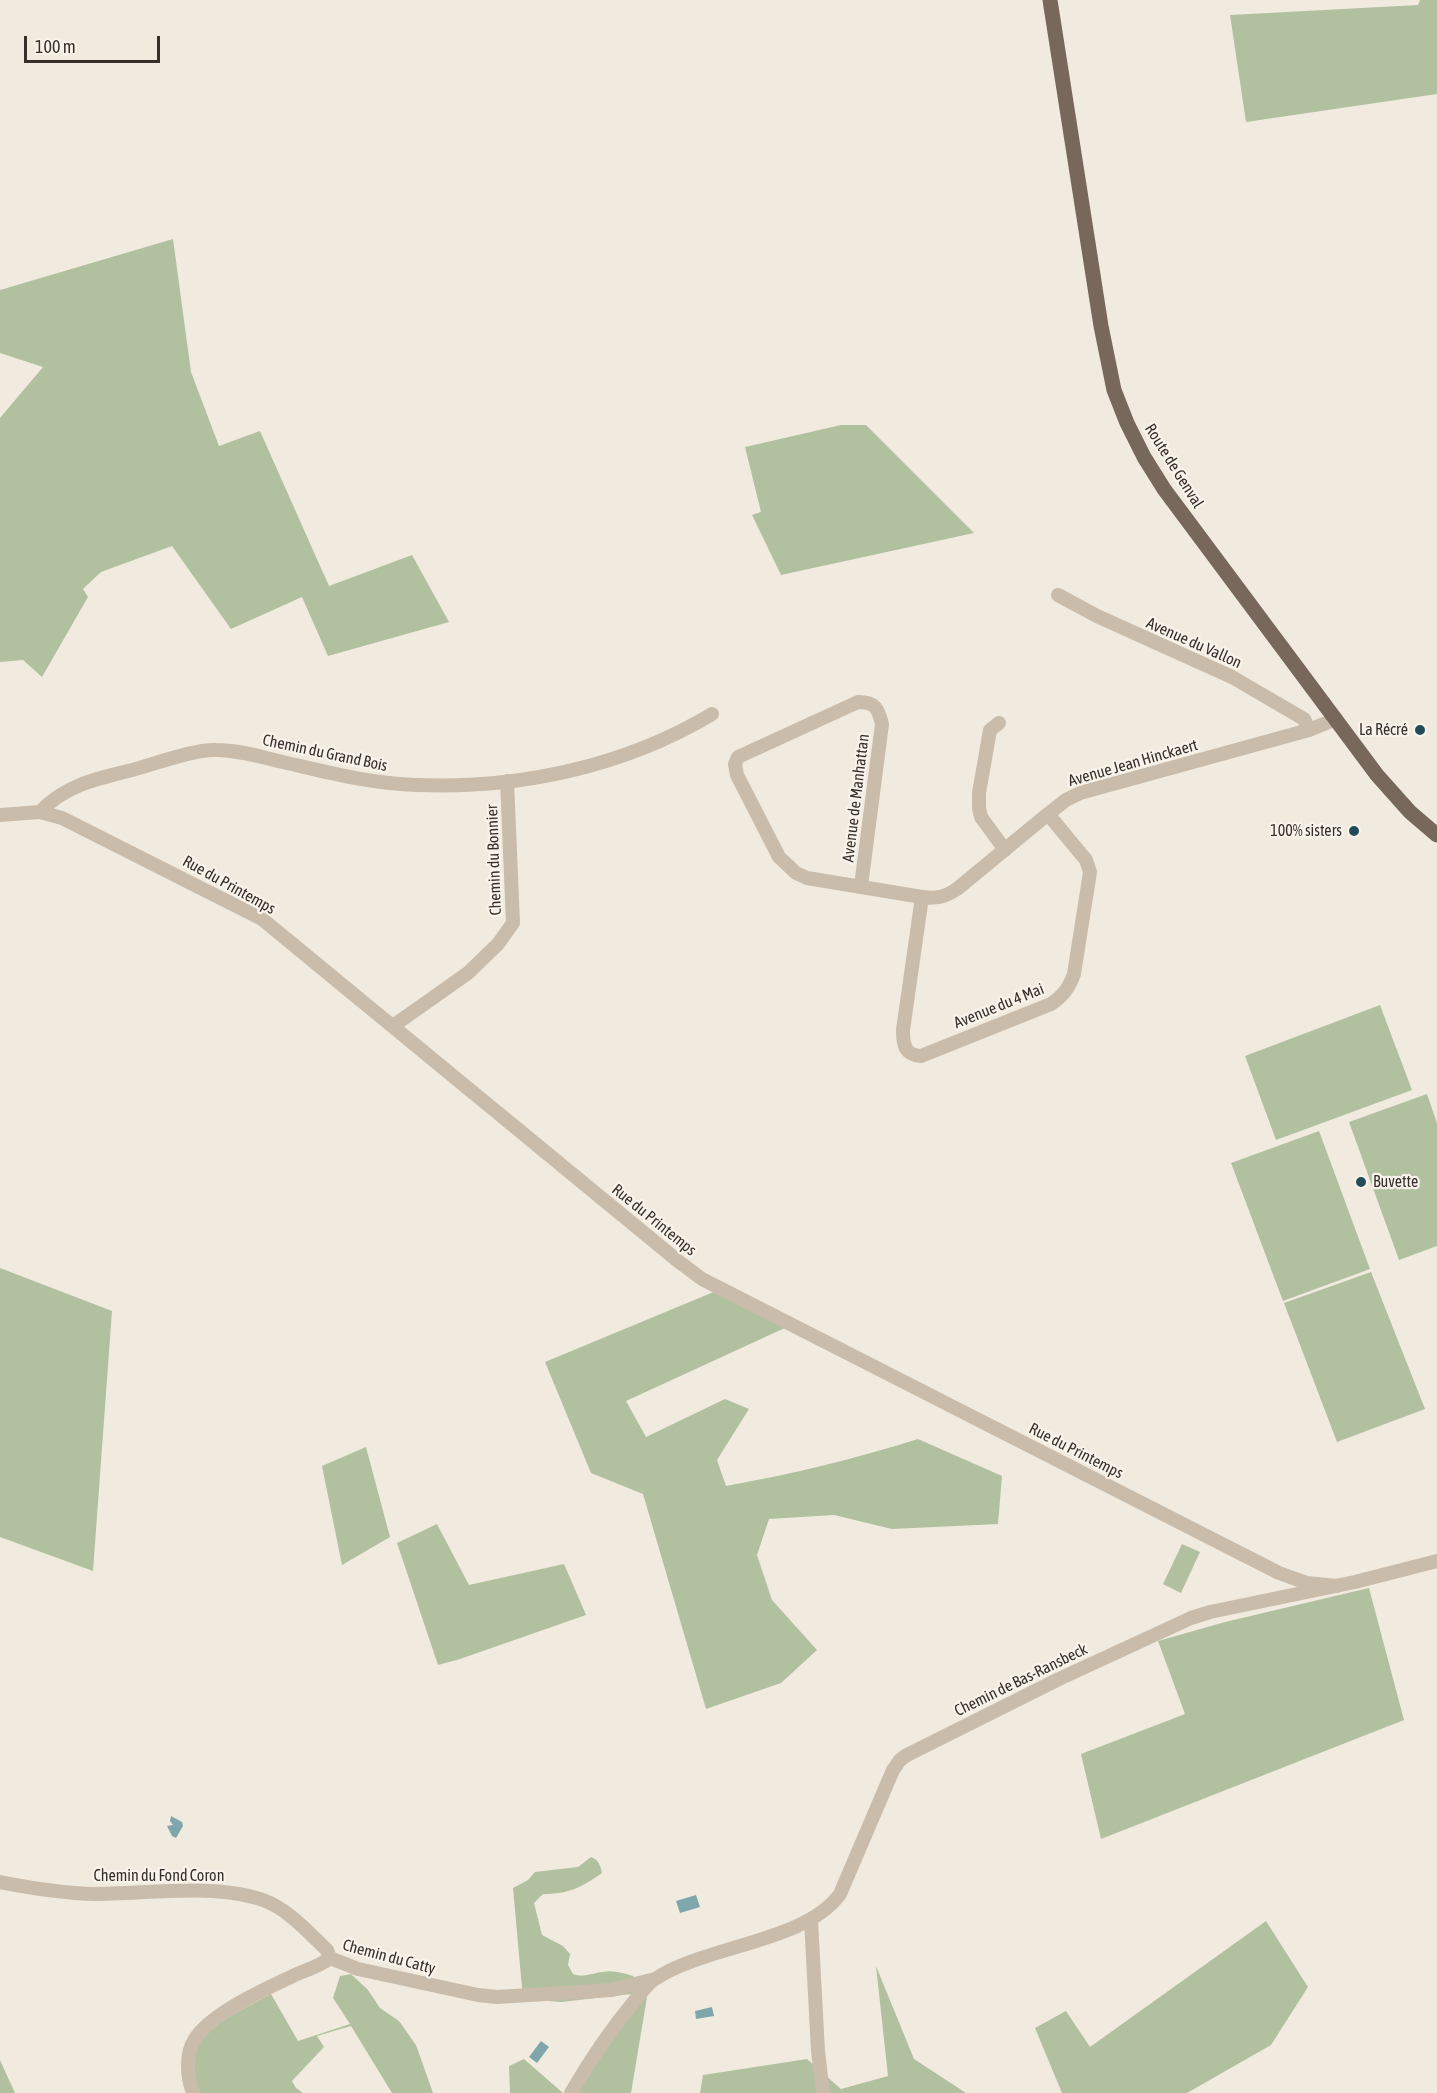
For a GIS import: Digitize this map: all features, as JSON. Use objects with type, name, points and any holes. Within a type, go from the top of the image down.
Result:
[{"type":"main road","name":"Route de Genval","points":[[1050,0],[1101,326],[1114,390],[1127,423],[1144,458],[1164,489],[1389,790],[1437,835]]},
{"type":"street","name":"Avenue du Vallon","points":[[1058,595],[1106,621],[1232,677],[1304,719],[1308,730]]},
{"type":"street","name":"Avenue de Manhattan","points":[[858,702],[868,702],[879,712],[882,724],[861,886],[807,878],[785,864],[779,857],[737,775],[735,764],[738,757],[746,752],[858,702]]},
{"type":"street","name":"Chemin du Grand Bois","points":[[40,812],[58,794],[80,784],[215,749],[245,753],[345,777],[389,784],[440,786],[507,781],[556,773],[614,759],[679,733],[712,714]]},
{"type":"street","name":"Avenue Jean Hinckaert","points":[[861,886],[922,897],[946,896],[1066,800],[1080,793],[1308,730],[1336,719]]},
{"type":"street","points":[[999,723],[990,730],[979,800],[981,817],[1005,850]]},
{"type":"street","name":"Chemin du Bonnier","points":[[393,1026],[468,973],[498,944],[513,923],[507,781]]},
{"type":"street","name":"Rue du Printemps","points":[[0,815],[40,812],[62,818],[262,919],[702,1279],[1279,1573],[1307,1583],[1337,1586]]},
{"type":"street","name":"Avenue du 4 Mai","points":[[922,897],[903,1030],[904,1046],[908,1053],[921,1056],[1061,998],[1074,974],[1090,872],[1086,860],[1048,814]]},
{"type":"street","name":"Chemin de Bas-Ransbeck","points":[[571,2093],[619,2020],[653,1980],[681,1965],[811,1920],[833,1904],[840,1894],[893,1770],[900,1760],[908,1755],[1059,1679],[1191,1618],[1437,1561]]},
{"type":"street","name":"Chemin du Fond Coron","points":[[0,1882],[77,1893],[213,1891],[251,1896],[279,1907],[327,1950],[330,1958]]},
{"type":"street","points":[[811,1920],[818,2051],[823,2093]]},
{"type":"street","name":"Chemin du Catty","points":[[193,2093],[188,2062],[195,2039],[206,2026],[259,1993],[298,1974],[321,1966],[330,1958],[358,1969],[497,1997],[612,1990],[653,1980]]},
{"type":"green space","points":[[1420,0],[1437,0],[1437,94],[1246,122],[1230,15],[1418,5]]},
{"type":"green space","points":[[173,239],[191,372],[219,446],[260,431],[329,586],[412,555],[449,622],[328,656],[302,597],[231,629],[172,546],[101,572],[83,589],[88,597],[42,677],[23,660],[0,662],[0,418],[43,367],[0,353],[0,290]]},
{"type":"green space","points":[[841,425],[866,425],[974,533],[781,575],[752,515],[761,512],[745,447]]},
{"type":"green space","points":[[1380,1005],[1412,1090],[1276,1140],[1245,1056]]},
{"type":"green space","points":[[1427,1094],[1437,1123],[1437,1246],[1399,1260],[1349,1122]]},
{"type":"green space","points":[[1319,1131],[1370,1269],[1283,1301],[1231,1163]]},
{"type":"green space","points":[[0,1268],[112,1311],[93,1571],[0,1537]]},
{"type":"green space","points":[[1371,1272],[1425,1409],[1337,1442],[1284,1303]]},
{"type":"green space","points":[[716,1291],[787,1327],[626,1401],[646,1437],[725,1399],[749,1409],[717,1460],[726,1486],[823,1465],[918,1439],[1002,1476],[998,1524],[892,1529],[834,1515],[769,1519],[757,1555],[772,1600],[817,1650],[781,1683],[706,1709],[643,1494],[591,1473],[545,1362]]},
{"type":"green space","points":[[366,1447],[390,1537],[342,1565],[322,1466]]},
{"type":"green space","points":[[437,1524],[469,1585],[564,1564],[586,1615],[438,1665],[397,1543]]},
{"type":"green space","points":[[1182,1544],[1200,1552],[1181,1593],[1163,1584]]},
{"type":"green space","points":[[1369,1588],[1404,1720],[1101,1839],[1081,1754],[1185,1714],[1158,1641],[1225,1622]]},
{"type":"green space","points":[[591,1857],[599,1863],[602,1873],[574,1889],[543,1894],[534,1903],[542,1935],[563,1946],[570,1954],[568,1965],[573,1974],[584,1975],[610,1971],[633,1976],[647,1997],[631,2093],[576,2093],[632,1994],[561,2002],[523,1999],[513,1888],[528,1880],[535,1872],[578,1867]]},
{"type":"green space","points":[[1266,1921],[1308,1987],[1271,2045],[1187,2093],[1062,2093],[1035,2028],[1066,2011],[1090,2047]]},
{"type":"green space","points":[[876,1966],[914,2059],[966,2093],[700,2093],[703,2075],[807,2059],[841,2089],[888,2076]]},
{"type":"green space","points":[[351,1974],[368,1990],[380,2008],[399,2021],[416,2045],[433,2093],[392,2093],[351,2026],[317,2036],[324,2047],[292,2081],[303,2093],[200,2093],[193,2074],[193,2058],[199,2044],[210,2031],[240,2010],[271,1994],[298,2041],[350,2024],[333,1998],[340,1976]]},
{"type":"green space","points":[[524,2059],[563,2093],[510,2093],[509,2066]]},
{"type":"green space","points":[[0,2060],[15,2093],[0,2093]]},
{"type":"water","points":[[171,1816],[182,1822],[183,1826],[176,1838],[172,1836],[167,1826],[173,1825],[170,1821]]},
{"type":"water","points":[[696,1895],[700,1907],[680,1913],[676,1901]]},
{"type":"water","points":[[712,2007],[714,2016],[696,2019],[695,2011]]},
{"type":"water","points":[[541,2041],[549,2047],[537,2063],[529,2057]]},
{"type":"place","name":"La Récré","points":[[1420,730]]},
{"type":"place","name":"100% sisters","points":[[1354,831]]},
{"type":"place","name":"Buvette","points":[[1361,1182]]}]
